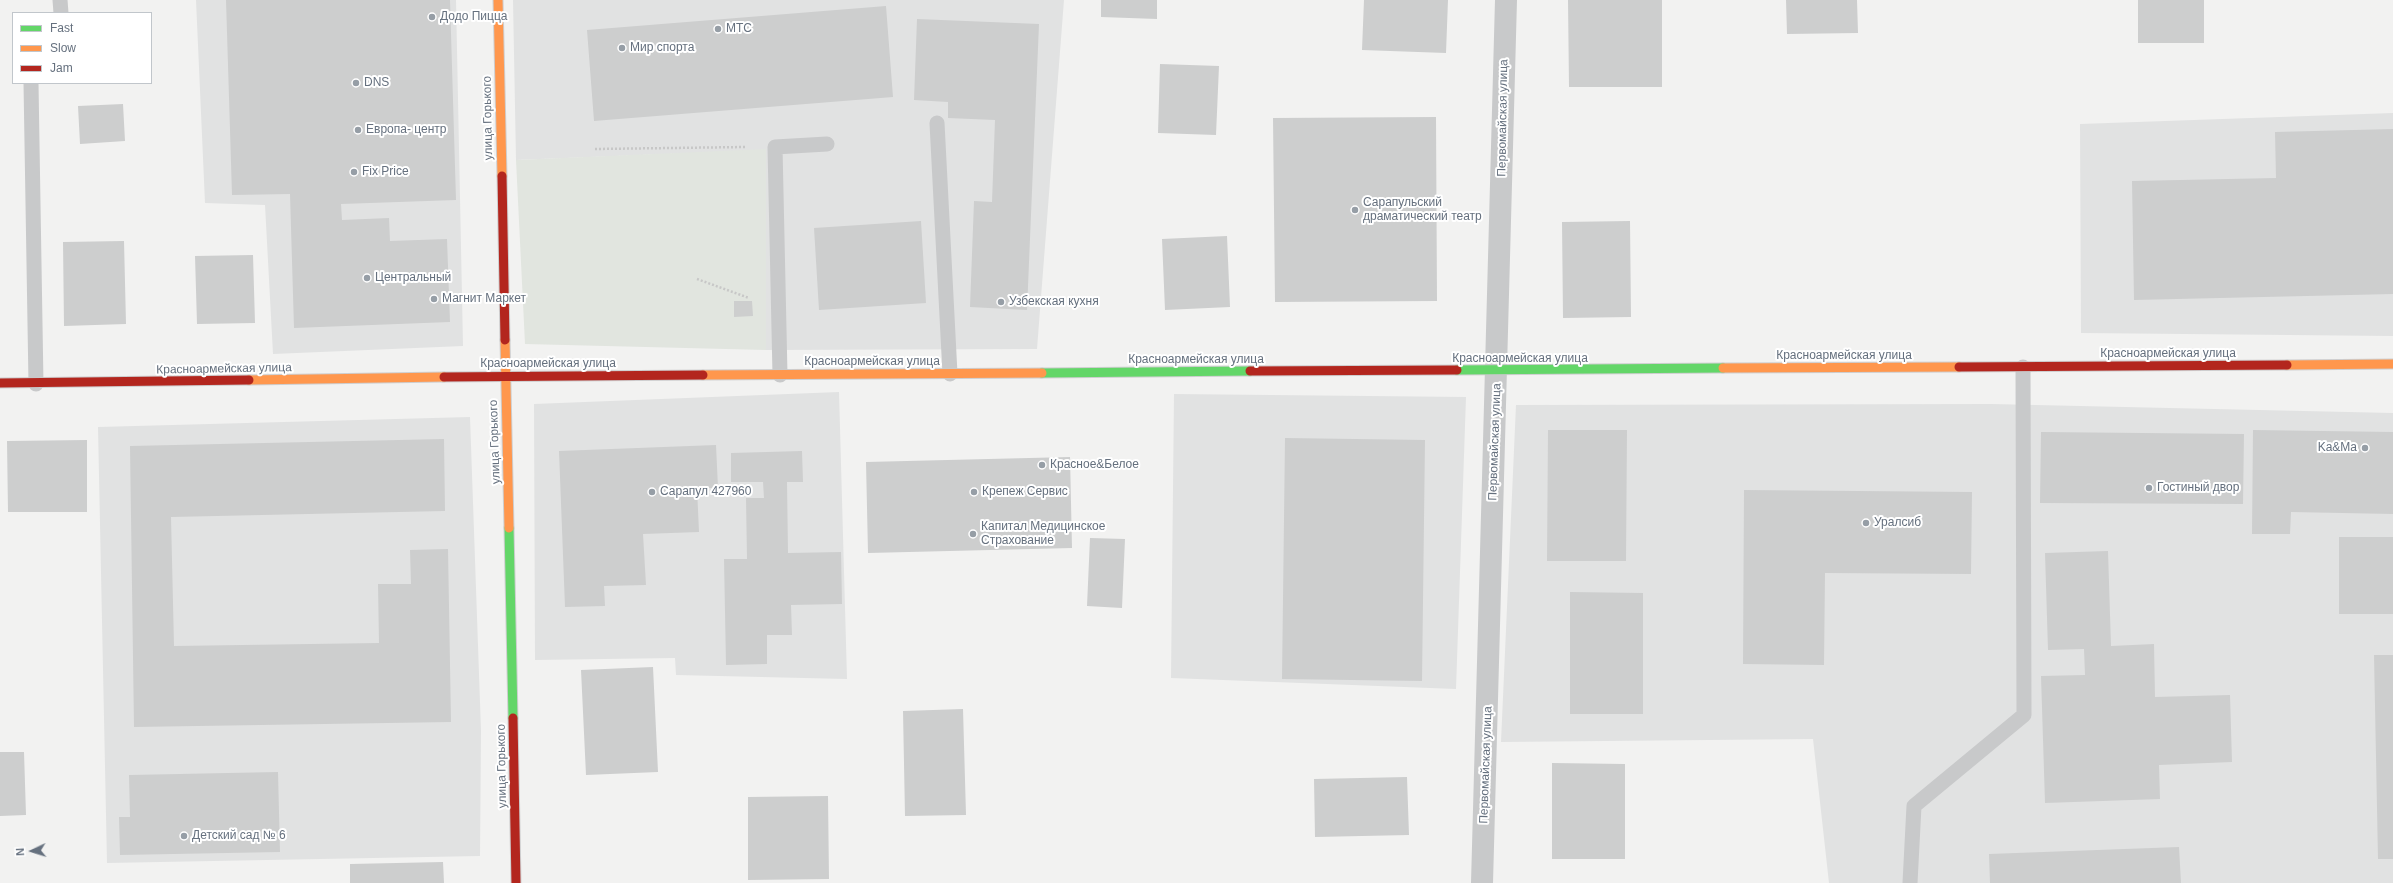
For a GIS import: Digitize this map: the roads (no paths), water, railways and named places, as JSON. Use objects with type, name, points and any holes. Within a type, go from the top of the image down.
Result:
[{"type":"street","name":"улица Горького","points":[[498,0],[516,883]]},
{"type":"street","name":"Первомайская улица","points":[[1482,883],[1506,0]]},
{"type":"street","name":"Красноармейская улица","points":[[0,383],[36,384],[505,376],[1497,371],[2393,364]]},
{"type":"lane","points":[[60,0],[61,12]]},
{"type":"lane","points":[[31,84],[36,384]]},
{"type":"lane","points":[[937,122],[950,374]]},
{"type":"lane","points":[[780,375],[775,147],[827,144]]},
{"type":"lane","points":[[1910,883],[1914,806],[2024,715],[2023,367]]},
{"type":"place","name":"Додо Пицца","points":[[432,17]]},
{"type":"place","name":"МТС","points":[[718,29]]},
{"type":"place","name":"Мир спорта","points":[[622,48]]},
{"type":"place","name":"DNS","points":[[356,83]]},
{"type":"place","name":"Европа- центр","points":[[358,130]]},
{"type":"place","name":"Fix Price","points":[[354,172]]},
{"type":"place","name":"Сарапульский драматический театр","points":[[1355,210]]},
{"type":"place","name":"Центральный","points":[[367,278]]},
{"type":"place","name":"Магнит Маркет","points":[[434,299]]},
{"type":"place","name":"Узбекская кухня","points":[[1001,302]]},
{"type":"place","name":"Ka&Ma","points":[[2365,448]]},
{"type":"place","name":"Красное&Белое","points":[[1042,465]]},
{"type":"place","name":"Гостиный двор","points":[[2149,488]]},
{"type":"place","name":"Сарапул 427960","points":[[652,492]]},
{"type":"place","name":"Крепеж Сервис","points":[[974,492]]},
{"type":"place","name":"Уралсиб","points":[[1866,523]]},
{"type":"place","name":"Капитал Медицинское Страхование","points":[[973,534]]},
{"type":"place","name":"Детский сад № 6","points":[[184,836]]}]
